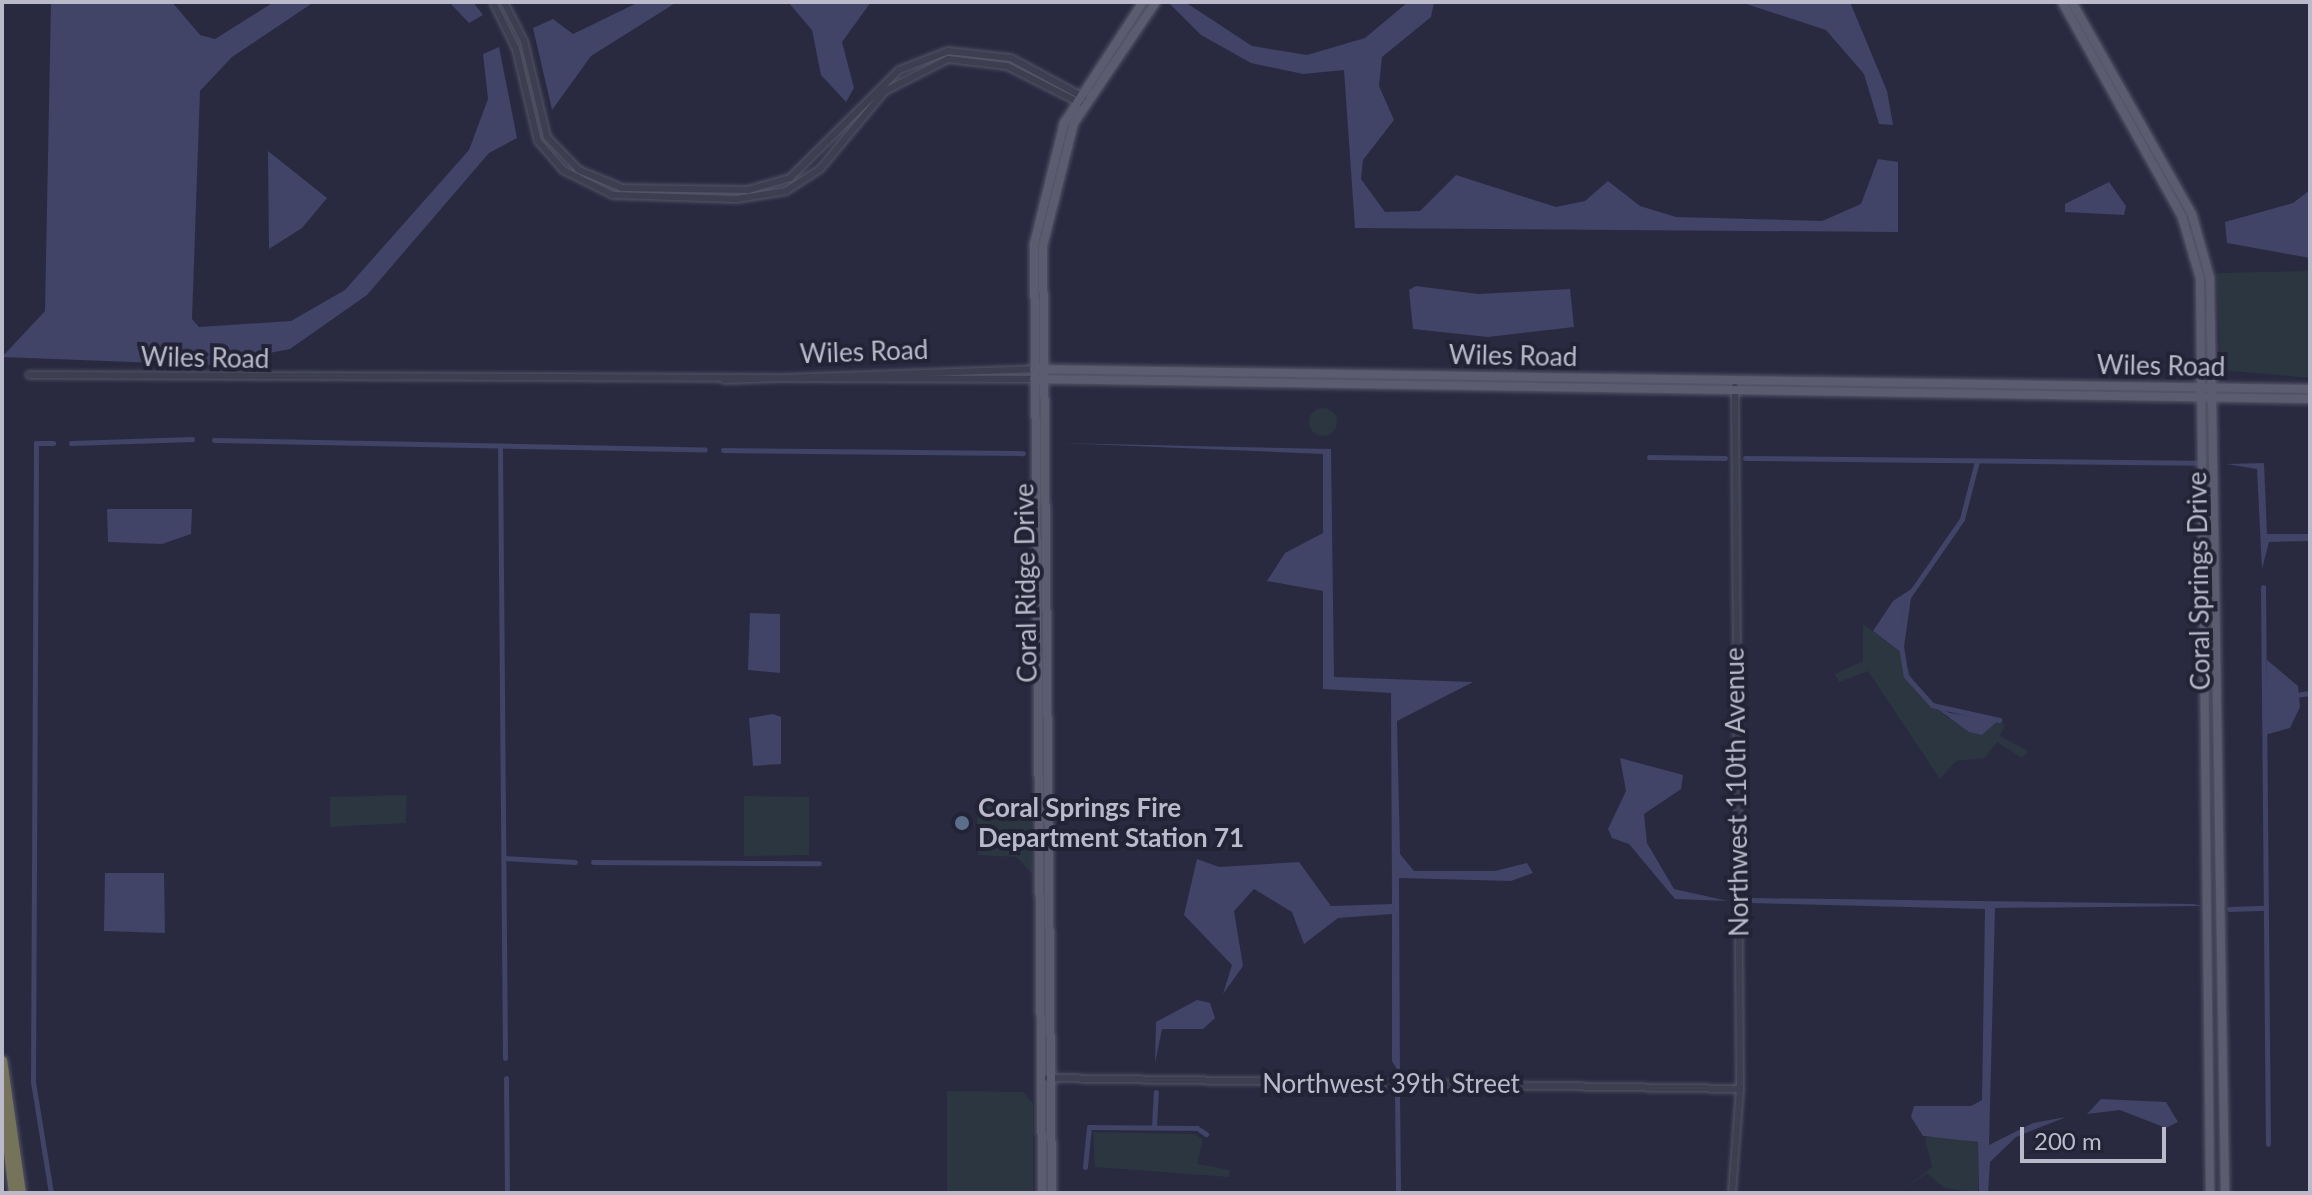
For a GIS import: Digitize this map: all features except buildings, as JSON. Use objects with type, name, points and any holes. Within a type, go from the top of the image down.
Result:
[{"type":"highway","points":[[2,1060],[21,1193]]},
{"type":"highway","points":[[2,1100],[13,1193]]},
{"type":"main road","name":"Coral Ridge Drive","points":[[1052,1193],[1046,1078],[1039,374],[1046,220],[1080,100],[1143,2]]},
{"type":"main road","name":"Coral Ridge Drive","points":[[1080,100],[1156,2]]},
{"type":"main road","name":"Coral Springs Drive","points":[[2062,2],[2182,217],[2201,260],[2210,1193]]},
{"type":"main road","name":"Coral Springs Drive","points":[[2072,2],[2192,214],[2201,260],[2217,387],[2225,1193]]},
{"type":"main road","name":"Wiles Road","points":[[1039,374],[1733,380],[2202,392],[2217,397],[2310,399]]},
{"type":"main road","name":"Wiles Road","points":[[1039,374],[1734,390],[2202,392],[2217,387],[2310,389]]},
{"type":"main road","points":[[1617,388],[1630,378]]},
{"type":"main road","name":"Coral Ridge Drive","points":[[1042,1193],[1046,1078]]},
{"type":"street","points":[[493,2],[516,49],[538,141],[563,170],[613,195],[737,199],[786,191],[830,159],[885,91],[948,59],[1007,66],[1080,100]]},
{"type":"street","points":[[504,2],[524,41],[547,137],[579,170],[622,188],[748,190],[790,178],[899,70],[948,51],[1011,58],[1080,100]]},
{"type":"street","name":"Wiles Road","points":[[29,375],[717,381],[1039,374]]},
{"type":"street","name":"Northwest 110th Avenue","points":[[1732,1193],[1740,1089],[1733,380]]},
{"type":"street","name":"Northwest 39th Street","points":[[1046,1078],[1740,1089]]},
{"type":"shaded area","points":[[2310,271],[2310,378],[2221,370],[2217,273]]},
{"type":"shaded area","points":[[1323,408],[1333,412],[1337,422],[1333,432],[1323,436],[1313,432],[1309,422],[1313,412]]},
{"type":"shaded area","points":[[1863,624],[1902,653],[1918,693],[1948,718],[1982,735],[1999,720],[2005,725],[2000,736],[2028,751],[2022,758],[1997,742],[1985,758],[1956,761],[1940,779],[1868,671],[1839,682],[1835,674],[1863,661]]},
{"type":"shaded area","points":[[407,795],[406,823],[330,827],[330,797]]},
{"type":"shaded area","points":[[744,796],[809,797],[809,855],[744,856]]},
{"type":"shaded area","points":[[977,800],[1031,804],[1032,874],[1017,857],[978,855]]},
{"type":"shaded area","points":[[947,1091],[1023,1092],[1033,1103],[1033,1193],[947,1193]]},
{"type":"shaded area","points":[[1093,1132],[1195,1134],[1203,1140],[1197,1164],[1230,1170],[1229,1177],[1095,1167]]},
{"type":"shaded area","points":[[1942,1136],[1978,1143],[1978,1193],[1944,1188],[1927,1173],[1901,1191],[1932,1167],[1925,1138]]},
{"type":"water","points":[[51,2],[172,2],[200,35],[215,39],[274,2],[314,2],[232,57],[200,91],[192,319],[199,327],[291,321],[345,290],[469,150],[488,99],[483,54],[499,47],[517,138],[489,153],[367,295],[290,349],[209,365],[2,357],[45,311]]},
{"type":"water","points":[[449,2],[473,2],[483,15],[469,23]]},
{"type":"water","points":[[639,2],[677,2],[591,56],[552,110],[533,28],[553,19],[573,34]]},
{"type":"water","points":[[788,2],[871,2],[842,42],[854,88],[846,102],[821,75],[812,30]]},
{"type":"water","points":[[1168,2],[1185,2],[1252,46],[1307,55],[1365,38],[1408,2],[1434,2],[1431,17],[1382,57],[1379,86],[1394,120],[1363,160],[1361,179],[1385,212],[1420,211],[1456,175],[1556,207],[1585,201],[1608,181],[1640,206],[1676,217],[1822,221],[1861,204],[1878,159],[1898,162],[1898,232],[1355,228],[1344,70],[1303,74],[1251,63],[1201,35]]},
{"type":"water","points":[[1740,2],[1850,2],[1887,91],[1893,125],[1879,124],[1864,74],[1826,30]]},
{"type":"water","points":[[268,151],[327,198],[302,228],[269,249]]},
{"type":"water","points":[[2109,182],[2126,206],[2124,215],[2065,212],[2065,204]]},
{"type":"water","points":[[2310,190],[2310,258],[2227,243],[2225,222],[2293,203]]},
{"type":"water","points":[[1416,286],[1478,294],[1570,289],[1574,327],[1488,337],[1413,329],[1409,290]]},
{"type":"water","points":[[1060,443],[1331,449],[1334,677],[1473,682],[1397,721],[1400,854],[1414,871],[1495,871],[1527,863],[1533,873],[1511,881],[1399,878],[1400,1074],[1392,1061],[1392,914],[1338,918],[1304,944],[1292,912],[1254,889],[1234,911],[1243,966],[1223,994],[1232,965],[1184,915],[1197,859],[1219,867],[1299,862],[1331,906],[1392,904],[1391,693],[1323,689],[1323,591],[1267,581],[1285,553],[1323,533],[1323,454]]},
{"type":"water","points":[[2264,463],[2267,534],[2310,534],[2310,541],[2269,542],[2262,569],[2257,469],[2226,464]]},
{"type":"water","points":[[107,509],[192,509],[191,534],[162,544],[108,542]]},
{"type":"water","points":[[1916,586],[1904,612],[1902,653],[1873,631],[1893,601]]},
{"type":"water","points":[[750,613],[780,614],[780,673],[748,670]]},
{"type":"water","points":[[2267,660],[2298,686],[2300,707],[2290,728],[2265,735]]},
{"type":"water","points":[[1932,705],[1950,713],[1999,720],[1982,735],[1969,732]]},
{"type":"water","points":[[773,714],[781,717],[781,764],[753,766],[749,718]]},
{"type":"water","points":[[1620,758],[1683,775],[1681,789],[1644,814],[1647,843],[1674,889],[1728,901],[1675,899],[1629,844],[1612,838],[1608,829],[1626,791]]},
{"type":"water","points":[[105,873],[164,873],[165,933],[104,931]]},
{"type":"water","points":[[1751,898],[2202,906],[1995,908],[1989,1145],[2033,1123],[2066,1117],[2016,1137],[1990,1162],[1988,1193],[1979,1193],[1978,1142],[1923,1136],[1911,1117],[1914,1106],[1971,1106],[1982,1100],[1985,909],[1751,903]]},
{"type":"water","points":[[1197,1000],[1210,1003],[1215,1018],[1203,1029],[1162,1029],[1155,1063],[1156,1022]]},
{"type":"water","points":[[2101,1099],[2166,1102],[2178,1122],[2166,1128],[2120,1110],[2087,1114]]},
{"type":"waterway","points":[[71,443],[192,439]]},
{"type":"waterway","points":[[214,440],[705,449]]},
{"type":"waterway","points":[[51,1193],[33,1082],[36,443],[53,443]]},
{"type":"waterway","points":[[500,449],[505,1058]]},
{"type":"waterway","points":[[723,450],[1023,453]]},
{"type":"waterway","points":[[1649,457],[1725,458]]},
{"type":"waterway","points":[[1745,458],[2196,463]]},
{"type":"waterway","points":[[1977,461],[1962,519],[1908,597],[1901,646],[1906,676],[1932,705],[1999,720]]},
{"type":"waterway","points":[[2263,587],[2268,1144]]},
{"type":"waterway","points":[[2295,695],[2310,693]]},
{"type":"waterway","points":[[505,858],[575,862]]},
{"type":"waterway","points":[[593,862],[819,863]]},
{"type":"waterway","points":[[2229,909],[2266,908]]},
{"type":"waterway","points":[[506,1078],[507,1193]]},
{"type":"waterway","points":[[1154,1127],[1156,1092]]},
{"type":"waterway","points":[[1397,1092],[1398,1193]]},
{"type":"waterway","points":[[1085,1167],[1089,1127],[1197,1128],[1206,1134]]},
{"type":"waterway","points":[[484,1193],[507,1193]]},
{"type":"place","name":"Coral Springs Fire Department Station 71","points":[[962,823]]}]
